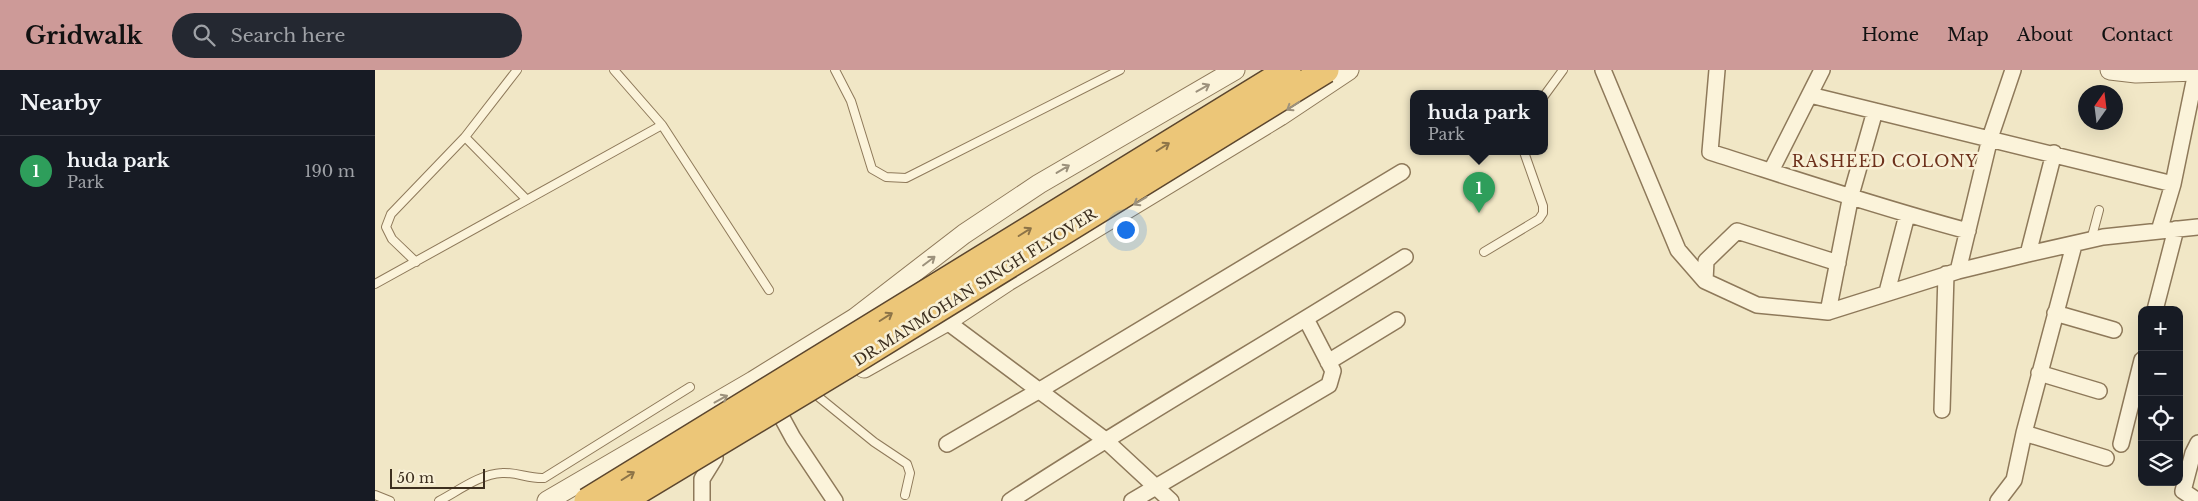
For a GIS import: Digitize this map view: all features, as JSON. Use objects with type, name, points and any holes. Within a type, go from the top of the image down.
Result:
[{"type":"highway","name":"DR.MANMOHAN SINGH FLYOVER","points":[[587,501],[1288,70]]},
{"type":"highway","name":"DR.MANMOHAN SINGH FLYOVER","points":[[622,501],[855,361],[1326,70]]},
{"type":"street","points":[[547,501],[753,381],[855,318],[965,234],[1039,184],[1235,70]]},
{"type":"street","points":[[642,501],[715,458],[815,394],[946,322],[1007,281],[1271,121],[1349,70]]},
{"type":"street","points":[[1603,70],[1678,250],[1705,280],[1757,305],[1828,312],[1952,272],[2028,254],[2091,240],[2198,227]]},
{"type":"street","points":[[1717,70],[1709,152],[1851,195],[1907,215],[1968,231]]},
{"type":"street","points":[[1771,171],[1822,70]]},
{"type":"street","points":[[1942,410],[1952,272],[1968,231],[1990,138],[2013,70]]},
{"type":"street","points":[[2110,70],[2197,72],[2173,184],[2159,231]]},
{"type":"street","points":[[1810,95],[2054,153],[2173,184]]},
{"type":"street","points":[[1828,312],[1851,195],[1875,111]]},
{"type":"street","points":[[2028,254],[2054,153]]},
{"type":"street","points":[[947,444],[1402,172]]},
{"type":"street","points":[[1887,292],[1907,215]]},
{"type":"street","points":[[2156,306],[2176,230]]},
{"type":"street","points":[[1705,280],[1706,261],[1737,231],[1838,263]]},
{"type":"street","points":[[1998,501],[2014,480],[2039,373],[2074,245]]},
{"type":"street","points":[[1010,501],[1104,439],[1306,319],[1405,257]]},
{"type":"street","points":[[900,283],[946,322],[1104,439],[1153,487],[1171,501]]},
{"type":"street","points":[[2055,313],[2114,330]]},
{"type":"street","points":[[1131,501],[1329,385],[1333,371],[1306,319]]},
{"type":"street","points":[[1328,362],[1397,320]]},
{"type":"street","points":[[2039,373],[2099,391]]},
{"type":"street","points":[[2121,444],[2138,376]]},
{"type":"street","points":[[690,416],[715,458]]},
{"type":"street","points":[[781,416],[793,438],[835,501]]},
{"type":"street","points":[[2024,433],[2106,458]]},
{"type":"street","points":[[2198,443],[2193,453],[2183,491],[2198,501]]},
{"type":"street","points":[[702,501],[702,479],[715,458]]},
{"type":"lane","points":[[416,262],[392,239],[387,227],[391,214],[465,137],[517,70]]},
{"type":"lane","points":[[614,70],[662,125],[769,290]]},
{"type":"lane","points":[[835,70],[851,101],[872,169],[886,178],[906,178],[1120,70]]},
{"type":"lane","points":[[1548,91],[1563,70]]},
{"type":"lane","points":[[375,284],[662,125]]},
{"type":"lane","points":[[465,137],[527,200]]},
{"type":"lane","points":[[1484,252],[1539,219],[1543,213],[1543,206],[1525,155]]},
{"type":"lane","points":[[2091,240],[2099,210]]},
{"type":"lane","points":[[439,501],[488,476],[503,473],[533,479],[544,478],[690,387]]},
{"type":"lane","points":[[815,394],[874,442],[907,464],[910,473],[905,495]]},
{"type":"lane","points":[[375,495],[390,501]]},
{"type":"place","name":"huda park","points":[[1479,213]]},
{"type":"district","name":"RASHEED COLONY","points":[[1885,161]]}]
